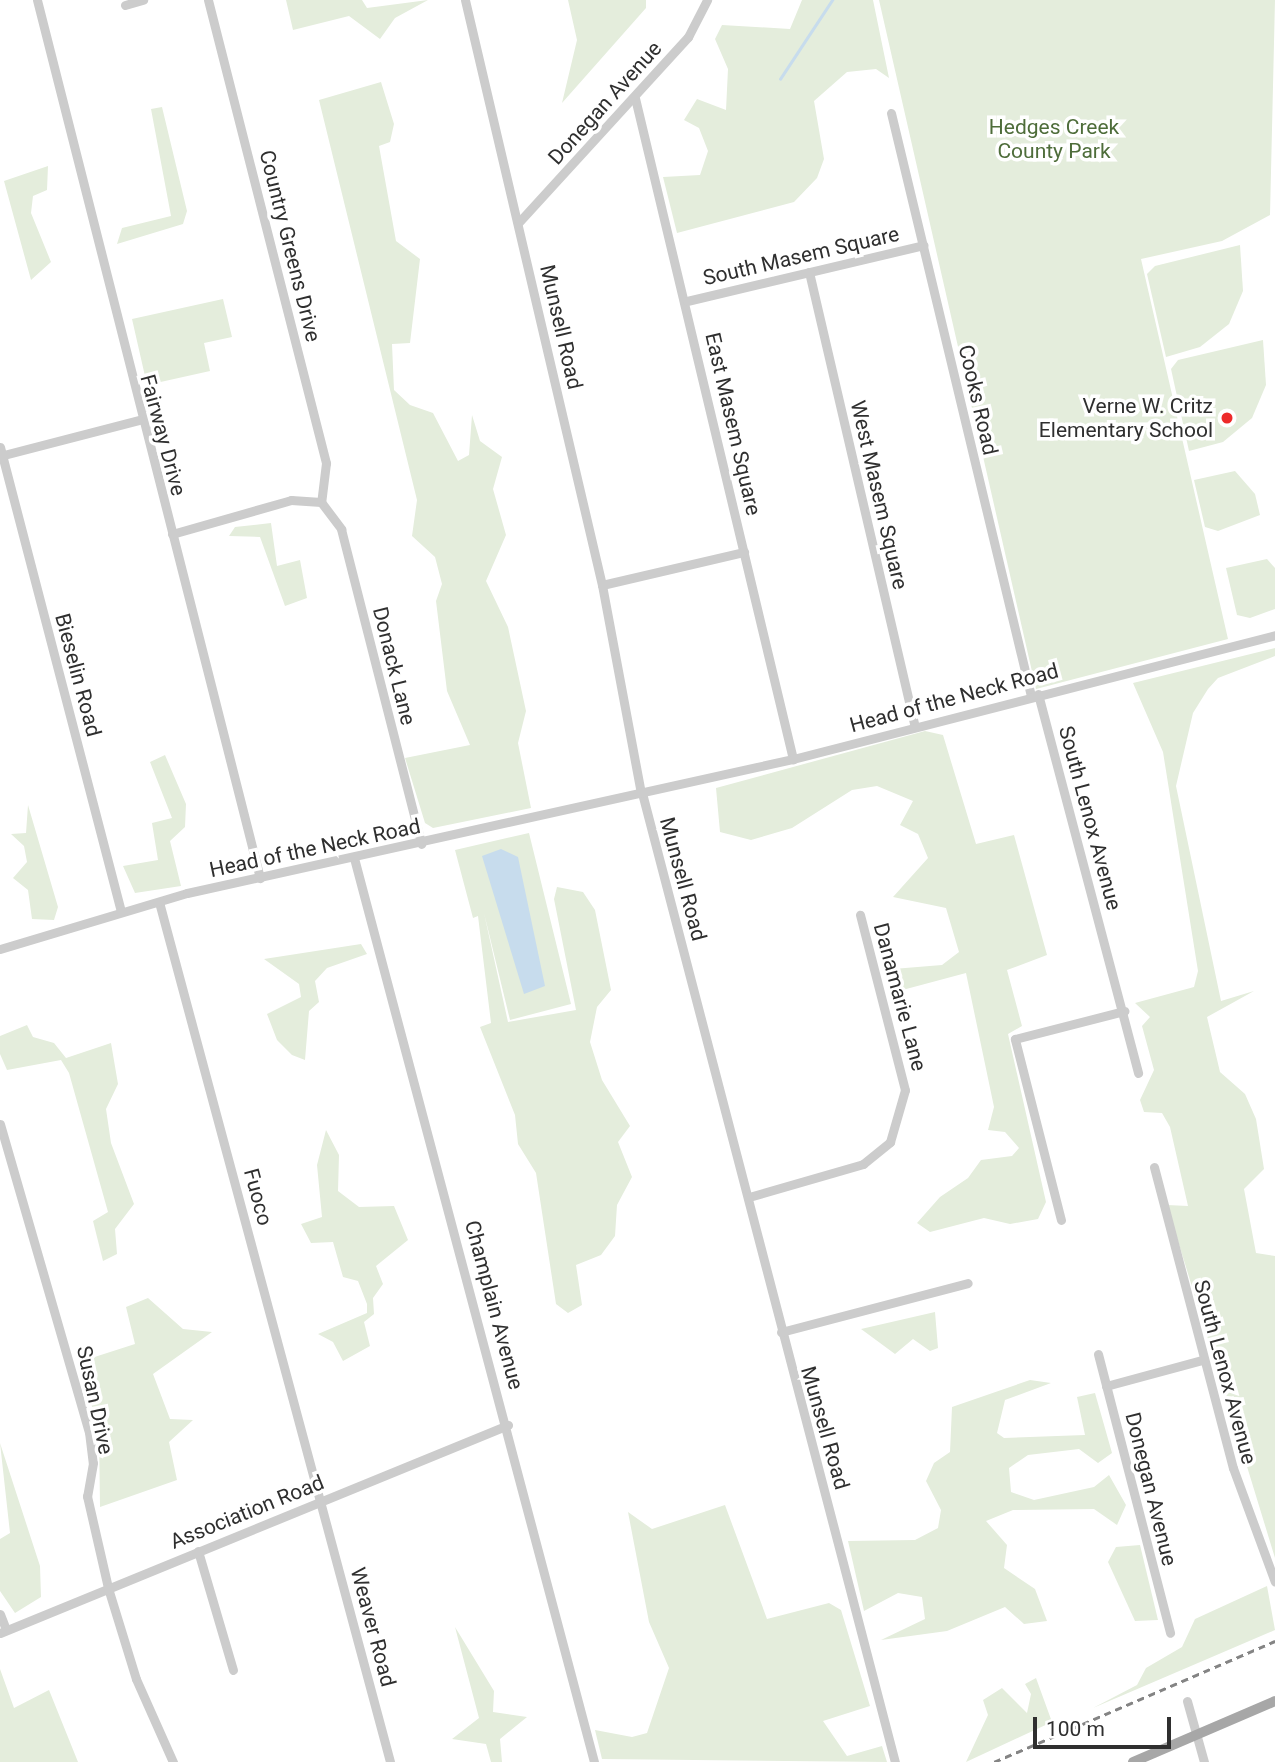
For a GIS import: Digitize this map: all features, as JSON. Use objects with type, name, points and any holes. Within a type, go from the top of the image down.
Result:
[{"type":"main road","points":[[1133,1762],[1275,1701]]},
{"type":"street","name":"Fairway Drive","points":[[37,0],[109,274],[139,420],[172,534],[260,878]]},
{"type":"street","points":[[125,5],[143,0]]},
{"type":"street","name":"Country Greens Drive","points":[[208,0],[326,463],[321,502]]},
{"type":"street","name":"Munsell Road","points":[[465,0],[602,585],[641,793],[749,1197],[780,1332],[895,1762]]},
{"type":"street","name":"Donegan Avenue","points":[[519,222],[688,37],[708,0]]},
{"type":"street","name":"East Masem Square","points":[[635,98],[687,301],[793,759]]},
{"type":"street","name":"Cooks Road","points":[[891,113],[1034,695]]},
{"type":"street","name":"South Masem Square","points":[[687,301],[923,246]]},
{"type":"street","name":"West Masem Square","points":[[809,272],[915,726]]},
{"type":"street","points":[[1,453],[139,420]]},
{"type":"street","name":"Bieselin Road","points":[[1,453],[121,911]]},
{"type":"street","points":[[172,534],[291,500],[321,502]]},
{"type":"street","name":"Donack Lane","points":[[321,502],[341,529],[421,844]]},
{"type":"street","points":[[602,585],[744,552]]},
{"type":"street","name":"Head of the Neck Road","points":[[0,949],[121,911],[793,759],[1275,635]]},
{"type":"street","name":"South Lenox Avenue","points":[[1034,695],[1124,1011],[1138,1073]]},
{"type":"street","name":"Champlain Avenue","points":[[354,858],[508,1425],[594,1762]]},
{"type":"street","name":"Fuoco","points":[[159,902],[322,1500]]},
{"type":"street","name":"Danamarie Lane","points":[[749,1197],[863,1164],[890,1142],[905,1090],[860,915]]},
{"type":"street","points":[[1060,1220],[1015,1039],[1124,1011]]},
{"type":"street","name":"Susan Drive","points":[[0,1124],[89,1432],[93,1463],[88,1496],[108,1588],[136,1679],[173,1762]]},
{"type":"street","name":"South Lenox Avenue","points":[[1154,1167],[1202,1360],[1275,1582]]},
{"type":"street","points":[[780,1332],[968,1283]]},
{"type":"street","name":"Donegan Avenue","points":[[1098,1354],[1170,1633]]},
{"type":"street","points":[[1106,1386],[1202,1360]]},
{"type":"street","name":"Association Road","points":[[3,1631],[508,1425]]},
{"type":"street","name":"Weaver Road","points":[[322,1500],[390,1762]]},
{"type":"street","points":[[198,1551],[233,1670]]},
{"type":"street","points":[[0,1614],[3,1631]]},
{"type":"street","points":[[1187,1700],[1204,1762]]},
{"type":"green space","points":[[286,0],[362,0],[367,8],[428,0],[395,18],[380,39],[349,16],[293,30]]},
{"type":"green space","points":[[568,0],[646,0],[646,8],[562,103],[577,40]]},
{"type":"green space","points":[[802,0],[873,0],[889,78],[876,69],[847,72],[814,101],[824,159],[817,178],[794,202],[677,233],[663,177],[700,175],[708,151],[699,128],[684,120],[697,99],[726,110],[728,69],[715,39],[722,25],[790,29]]},
{"type":"green space","name":"Hedges Creek County Park","points":[[879,0],[1275,0],[1270,215],[1222,241],[1141,259],[1228,639],[1036,689]]},
{"type":"green space","points":[[381,82],[394,124],[390,142],[379,146],[396,241],[420,259],[410,343],[392,344],[394,390],[410,405],[433,413],[458,461],[469,455],[472,415],[480,441],[502,457],[493,489],[506,535],[486,581],[508,627],[526,711],[518,743],[531,808],[433,828],[425,823],[405,758],[470,745],[447,691],[436,601],[442,584],[435,557],[412,536],[417,500],[319,100]]},
{"type":"green space","points":[[162,107],[187,211],[183,224],[117,244],[122,228],[171,216],[151,109]]},
{"type":"green space","points":[[48,166],[47,190],[33,196],[31,213],[51,262],[31,280],[4,181]]},
{"type":"green space","points":[[1240,245],[1243,291],[1229,324],[1200,347],[1166,357],[1147,274],[1155,266]]},
{"type":"green space","points":[[223,299],[232,337],[204,343],[210,371],[147,385],[132,319]]},
{"type":"green space","points":[[1263,340],[1266,385],[1252,418],[1223,442],[1189,451],[1171,369],[1178,360]]},
{"type":"green space","points":[[1235,471],[1255,494],[1260,515],[1218,531],[1205,527],[1194,480]]},
{"type":"green space","points":[[271,523],[277,566],[300,560],[307,598],[285,606],[260,537],[229,536],[235,527]]},
{"type":"green space","points":[[1267,559],[1275,568],[1275,609],[1250,618],[1237,615],[1226,568]]},
{"type":"green space","points":[[1275,648],[1275,656],[1218,678],[1208,689],[1193,713],[1176,786],[1221,1001],[1254,991],[1207,1017],[1220,1072],[1245,1094],[1256,1119],[1264,1169],[1244,1189],[1256,1253],[1275,1256],[1275,1558],[1167,1205],[1188,1206],[1170,1127],[1162,1113],[1144,1112],[1140,1100],[1154,1070],[1142,1026],[1150,1017],[1135,1003],[1194,987],[1198,971],[1163,752],[1133,683]]},
{"type":"green space","points":[[925,731],[943,735],[976,844],[1014,835],[1047,955],[1007,970],[1022,1026],[1008,1034],[1046,1202],[1038,1219],[1010,1224],[984,1218],[930,1232],[917,1223],[940,1197],[968,1178],[981,1160],[1012,1156],[1019,1148],[1005,1132],[988,1130],[994,1107],[966,973],[895,992],[893,969],[942,965],[959,952],[946,908],[893,897],[928,858],[918,834],[900,825],[913,801],[877,786],[852,790],[792,828],[751,840],[720,832],[716,788]]},
{"type":"green space","points":[[165,755],[186,804],[185,827],[170,841],[181,886],[135,893],[123,866],[158,860],[152,823],[172,818],[150,762]]},
{"type":"green space","points":[[28,805],[58,907],[54,920],[32,919],[28,890],[13,878],[27,862],[24,846],[11,834],[26,833]]},
{"type":"green space","points":[[529,833],[571,1004],[510,1020],[484,913],[508,1022],[576,1010],[554,899],[557,887],[583,892],[595,910],[611,990],[597,1007],[590,1042],[602,1080],[630,1126],[618,1142],[632,1177],[617,1205],[615,1236],[601,1255],[576,1265],[582,1305],[568,1313],[556,1304],[536,1173],[518,1144],[515,1115],[480,1027],[491,1023],[478,916],[473,918],[455,850]]},
{"type":"green space","points":[[361,944],[367,954],[327,968],[315,981],[319,1002],[309,1011],[305,1060],[292,1055],[277,1040],[267,1014],[301,997],[299,984],[264,959]]},
{"type":"green space","points":[[27,1025],[33,1037],[54,1043],[66,1058],[111,1043],[118,1084],[106,1109],[111,1143],[134,1204],[115,1229],[117,1254],[103,1261],[93,1221],[108,1212],[69,1073],[61,1060],[7,1070],[0,1054],[0,1036]]},
{"type":"green space","points":[[326,1130],[339,1155],[338,1191],[359,1207],[394,1206],[408,1240],[376,1266],[383,1284],[373,1298],[374,1314],[364,1322],[370,1346],[343,1361],[333,1342],[318,1334],[367,1313],[367,1304],[358,1281],[343,1277],[333,1242],[311,1243],[301,1224],[322,1217],[317,1165]]},
{"type":"green space","points":[[148,1298],[183,1329],[212,1332],[153,1374],[170,1419],[193,1420],[169,1442],[177,1480],[100,1507],[99,1431],[79,1362],[135,1344],[126,1307]]},
{"type":"green space","points":[[935,1312],[938,1348],[930,1351],[913,1339],[895,1354],[861,1329]]},
{"type":"green space","points":[[1030,1380],[1051,1383],[1005,1400],[997,1433],[1004,1438],[1085,1435],[1077,1397],[1095,1393],[1112,1453],[1098,1463],[1079,1449],[1028,1455],[1009,1468],[1011,1492],[1034,1500],[1094,1487],[1109,1475],[1126,1505],[1117,1525],[1094,1509],[1013,1510],[986,1521],[1007,1545],[1004,1568],[1035,1589],[1047,1621],[1024,1624],[1005,1607],[947,1631],[881,1640],[925,1619],[922,1597],[898,1593],[864,1611],[848,1541],[915,1540],[938,1528],[941,1510],[926,1481],[934,1463],[950,1452],[952,1407]]},
{"type":"green space","points":[[0,1443],[40,1566],[41,1597],[15,1613],[0,1591],[0,1539],[10,1533]]},
{"type":"green space","points":[[725,1505],[767,1619],[829,1603],[841,1610],[870,1706],[823,1721],[847,1756],[882,1746],[887,1762],[602,1759],[595,1730],[632,1737],[647,1733],[669,1668],[649,1622],[628,1512],[652,1529]]},
{"type":"green space","points":[[1140,1545],[1158,1620],[1135,1621],[1108,1562],[1116,1547]]},
{"type":"green space","points":[[1267,1586],[1275,1630],[1093,1708],[1137,1685],[1146,1668],[1182,1647],[1195,1619]]},
{"type":"green space","points":[[455,1627],[494,1691],[493,1712],[527,1717],[500,1739],[502,1762],[491,1762],[486,1744],[452,1739],[479,1718]]},
{"type":"green space","points":[[0,1669],[14,1708],[49,1690],[78,1762],[0,1762]]},
{"type":"green space","points":[[1036,1678],[1052,1722],[966,1762],[988,1715],[983,1700],[1002,1688],[1027,1713],[1031,1694],[1025,1684]]},
{"type":"water","points":[[501,849],[518,857],[545,986],[524,994],[482,856]]},
{"type":"waterway","points":[[780,79],[832,0]]},
{"type":"railway","points":[[994,1762],[1275,1641]]},
{"type":"place","name":"Verne W. Critz Elementary School","points":[[1227,418]]}]
